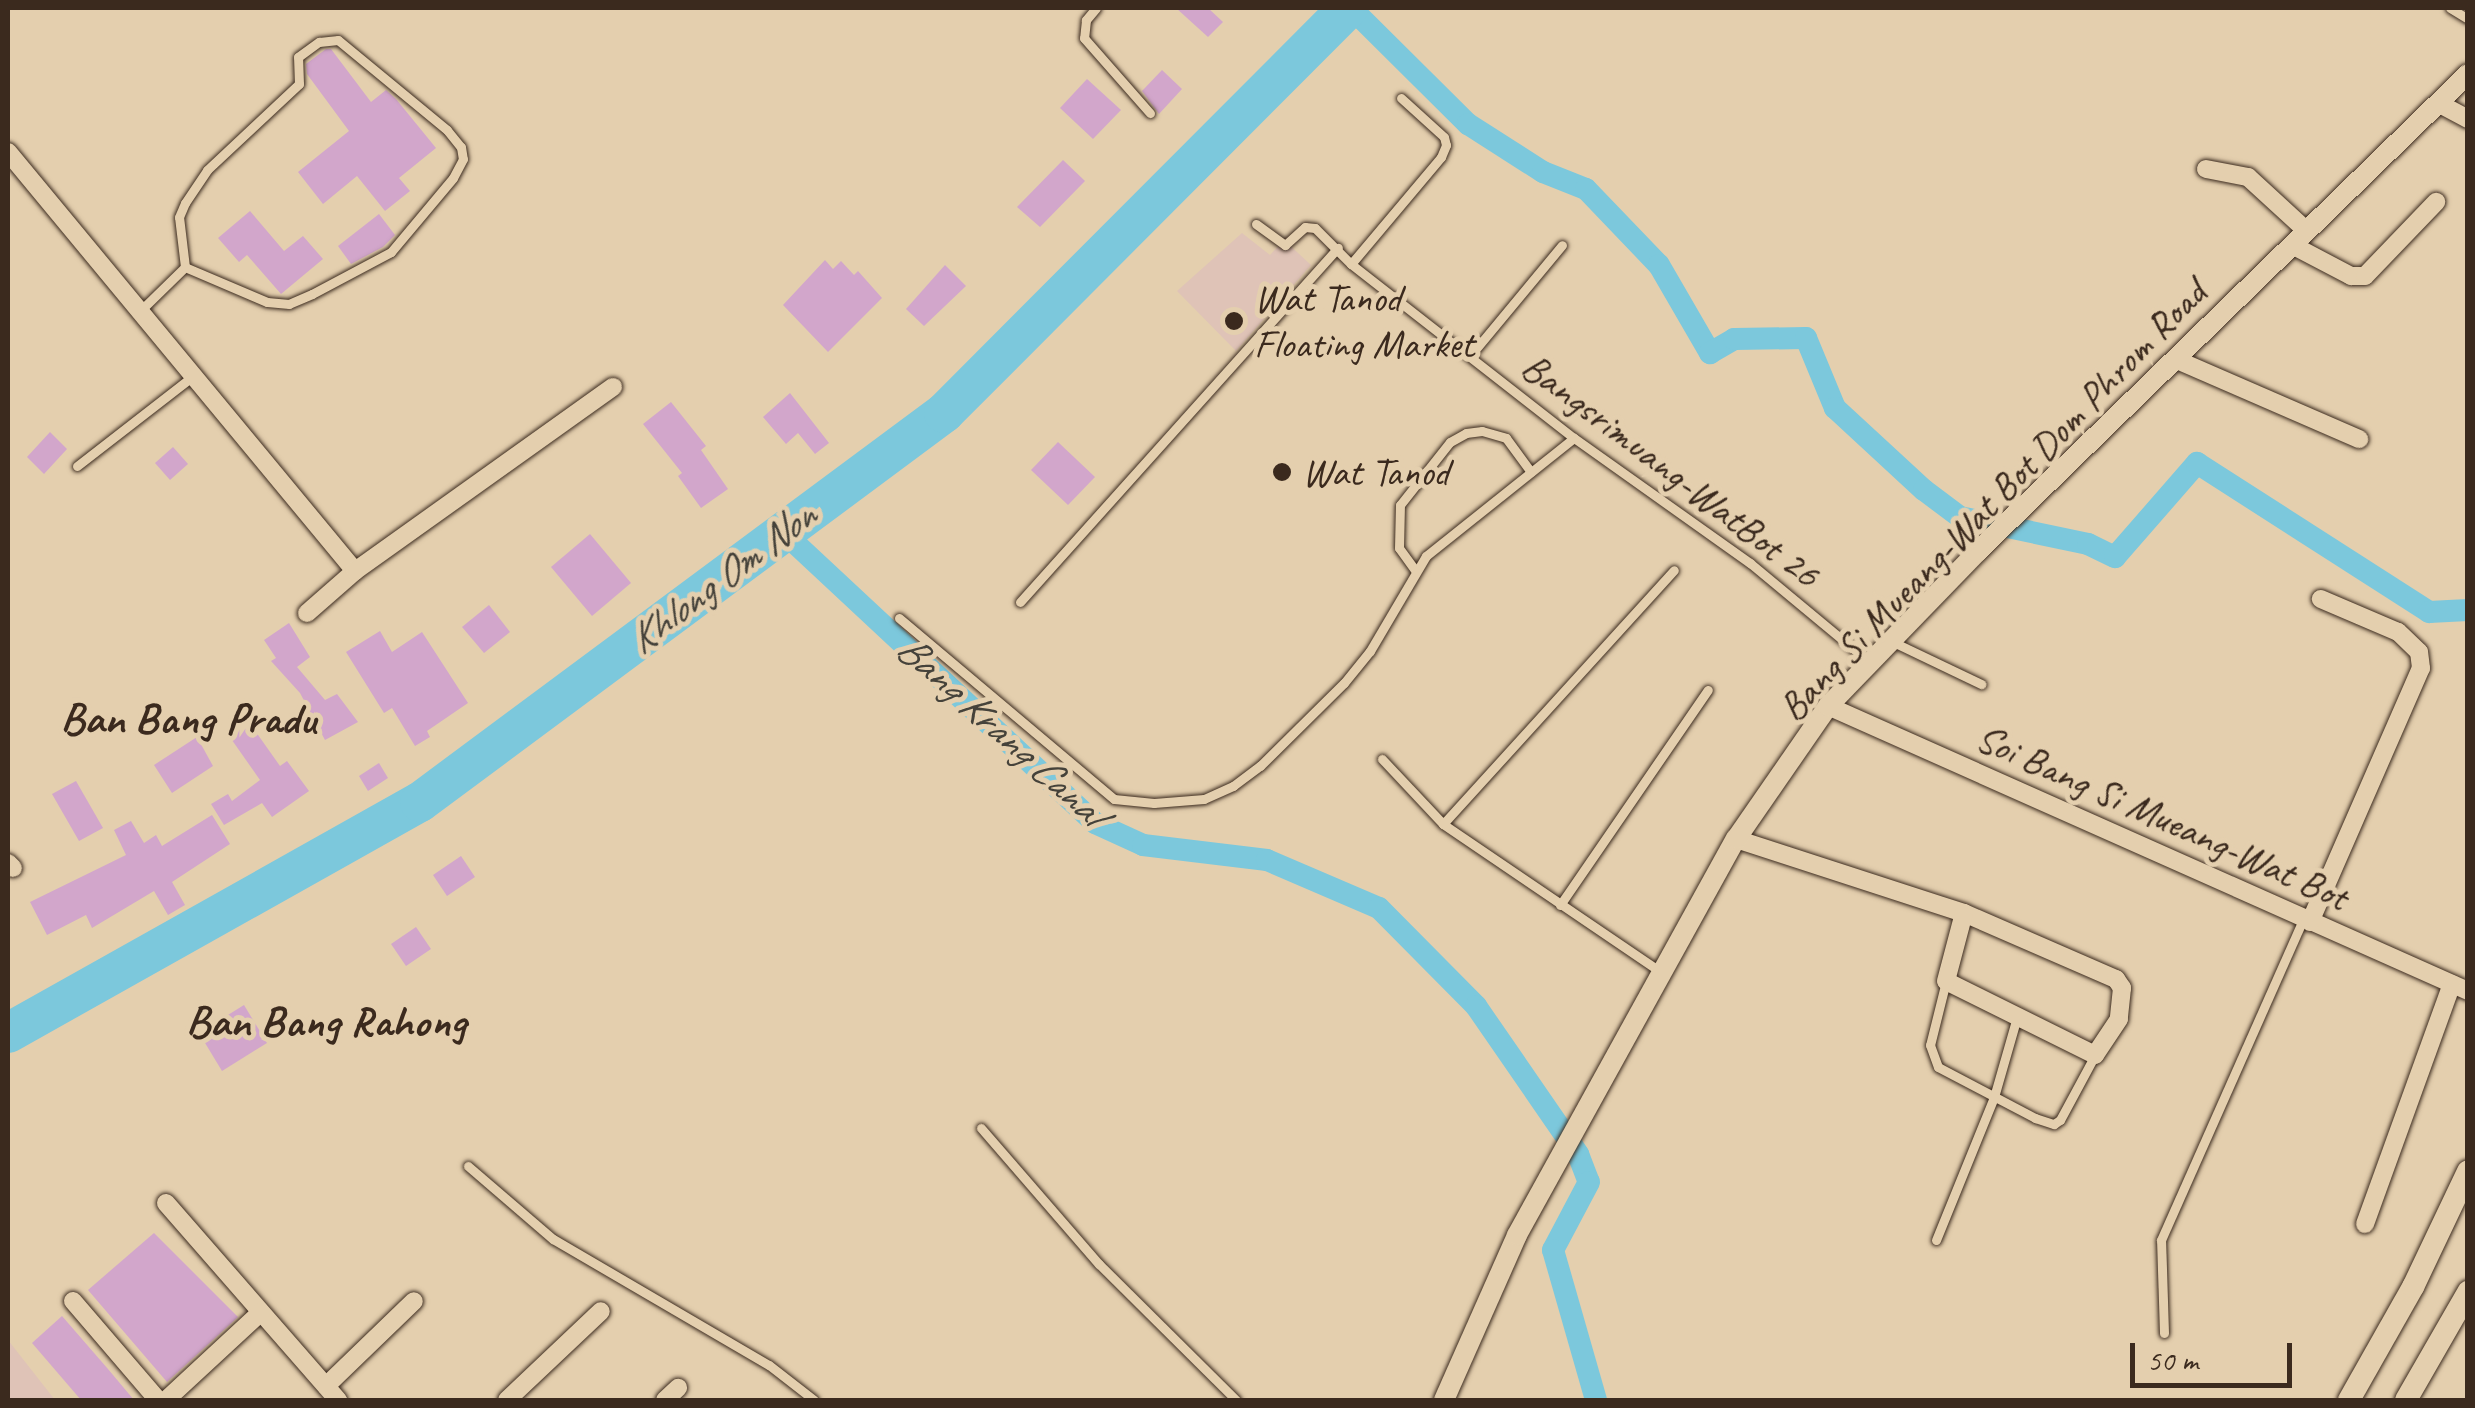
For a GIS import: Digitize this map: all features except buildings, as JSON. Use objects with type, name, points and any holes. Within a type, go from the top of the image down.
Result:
[{"type":"main road","points":[[2348,1400],[2413,1287],[2468,1171]]},
{"type":"main road","points":[[2406,1400],[2468,1292]]},
{"type":"street","name":"Bang Si Mueang-Wat Bot Dom Phrom Road","points":[[1444,1400],[1480,1311],[1736,839],[1828,706],[2024,506],[2468,74]]},
{"type":"street","points":[[2438,103],[2468,119]]},
{"type":"street","points":[[8,152],[355,571]]},
{"type":"street","points":[[2206,170],[2248,177],[2299,238],[2351,276],[2365,276],[2436,202]]},
{"type":"street","points":[[2175,359],[2359,439]]},
{"type":"street","points":[[307,613],[355,571],[613,387]]},
{"type":"street","points":[[2306,920],[2421,668],[2419,652],[2398,632],[2321,599]]},
{"type":"street","name":"Soi Bang Si Mueang-Wat Bot","points":[[1828,706],[2460,988]]},
{"type":"street","points":[[1736,839],[1964,913],[2120,984],[2119,1019],[2095,1054],[1946,981],[1964,913]]},
{"type":"street","points":[[2365,1224],[2460,988]]},
{"type":"street","points":[[166,1204],[332,1394],[414,1301]]},
{"type":"street","points":[[74,1301],[158,1400]]},
{"type":"street","points":[[166,1400],[261,1312]]},
{"type":"street","points":[[506,1400],[601,1312]]},
{"type":"lane","points":[[1096,8],[1086,20],[1084,38],[1150,113]]},
{"type":"lane","points":[[2450,8],[2468,19]]},
{"type":"lane","points":[[338,40],[446,130],[461,148],[462,159],[453,178],[390,252],[289,304],[267,302],[185,268],[179,217],[184,203],[208,170],[298,84],[298,57],[319,42],[338,40]]},
{"type":"lane","points":[[1351,264],[1442,157],[1446,145],[1444,137],[1401,98]]},
{"type":"lane","points":[[1020,602],[1338,248],[1310,226],[1284,245],[1256,224]]},
{"type":"lane","points":[[1470,356],[1562,245]]},
{"type":"lane","name":"Bangsrimuang-WatBot 26","points":[[1338,248],[1351,264],[1574,438],[1750,563],[1870,663]]},
{"type":"lane","points":[[140,312],[185,268]]},
{"type":"lane","points":[[77,466],[194,376]]},
{"type":"lane","points":[[1415,570],[1398,548],[1400,505],[1450,442],[1466,432],[1482,431],[1506,438],[1531,472]]},
{"type":"lane","points":[[899,618],[1114,798],[1154,803],[1204,799],[1234,786],[1260,766],[1344,683],[1386,626],[1426,556],[1574,438]]},
{"type":"lane","points":[[1443,824],[1674,570]]},
{"type":"lane","points":[[1891,641],[1981,684]]},
{"type":"lane","points":[[1560,906],[1708,690]]},
{"type":"lane","points":[[1382,758],[1443,824],[1664,973]]},
{"type":"lane","points":[[2164,1334],[2161,1240],[2306,920]]},
{"type":"lane","points":[[1946,981],[1931,1055],[1948,1075],[2054,1124],[2064,1114],[2095,1054]]},
{"type":"lane","points":[[1936,1240],[1994,1097],[2017,1016]]},
{"type":"lane","points":[[982,1128],[1100,1264],[1236,1400]]},
{"type":"lane","points":[[468,1166],[553,1239],[769,1365],[814,1400]]},
{"type":"shaded area","name":"Wat Tanod Floating Market","points":[[1242,233],[1270,255],[1284,240],[1311,265],[1236,351],[1177,291]]},
{"type":"shaded area","points":[[8,1340],[55,1400],[8,1400]]},
{"type":"waterway","name":"Khlong Om Non","points":[[8,1033],[420,802],[944,413],[1348,8]]},
{"type":"waterway","points":[[1351,8],[1468,124],[1543,172],[1586,189],[1659,265],[1710,353],[1734,339],[1806,338],[1835,408],[1924,490],[1960,517],[2088,544],[2115,557],[2197,463],[2429,612],[2468,610]]},
{"type":"waterway","name":"Bang Krang Canal","points":[[783,532],[1095,823],[1143,845],[1267,860],[1379,908],[1476,1006],[1578,1154],[1589,1182],[1553,1250],[1596,1400]]},
{"type":"place","name":"Wat Tanod Floating Market","points":[[1234,321]]},
{"type":"place","name":"Wat Tanod","points":[[1282,472]]},
{"type":"district","name":"Ban Bang Pradu","points":[[188,719]]},
{"type":"district","name":"Ban Bang Rahong","points":[[326,1022]]}]
